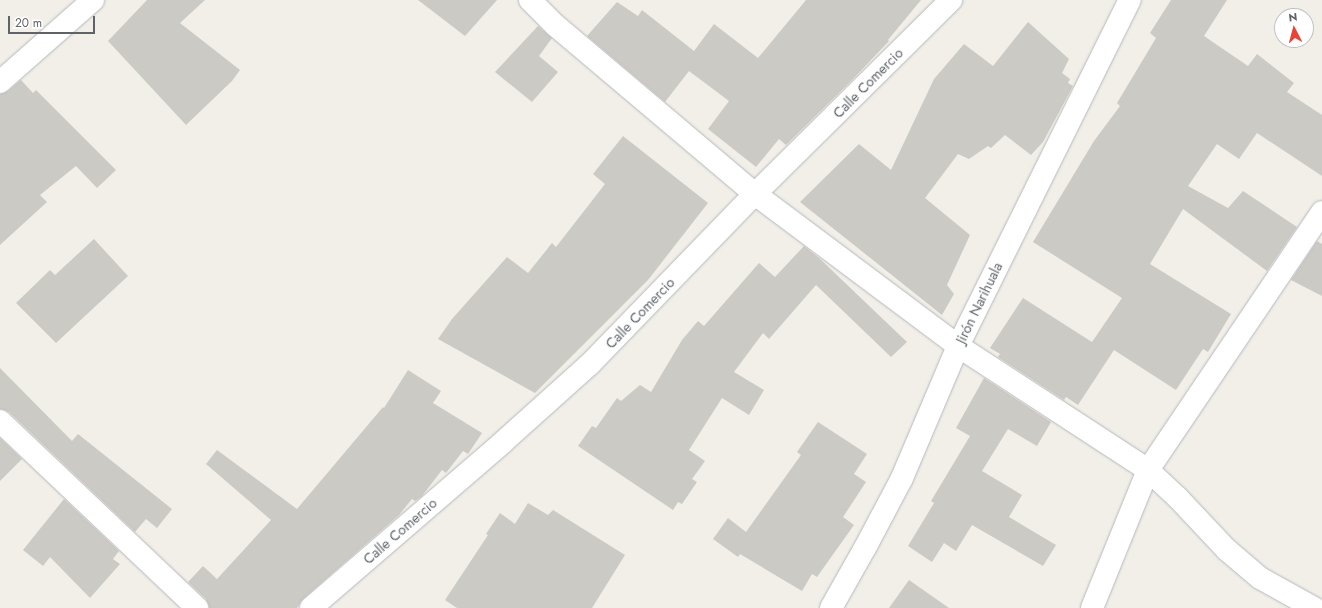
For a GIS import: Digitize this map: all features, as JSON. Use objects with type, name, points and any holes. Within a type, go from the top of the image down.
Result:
[{"type":"street","points":[[0,82],[93,0]]},
{"type":"street","points":[[530,0],[555,25],[755,194],[958,346],[1148,470],[1178,498],[1227,550],[1260,578],[1314,608]]},
{"type":"street","name":"Calle Comercio","points":[[311,608],[503,442],[590,364],[755,194],[951,0]]},
{"type":"street","name":"Jirón Narihuala","points":[[831,608],[902,478],[958,346],[1130,0]]},
{"type":"street","points":[[1092,608],[1148,470],[1322,212]]},
{"type":"street","points":[[0,421],[197,608]]},
{"type":"building","points":[[147,0],[205,0],[180,23],[240,70],[232,81],[186,125],[108,41]]},
{"type":"building","points":[[418,0],[497,0],[465,36]]},
{"type":"building","points":[[806,0],[921,0],[888,40],[889,41],[851,81],[786,145],[779,139],[756,167],[708,129],[729,101],[689,71],[665,102],[587,36],[617,2],[638,16],[642,10],[694,51],[714,24],[758,58]]},
{"type":"building","points":[[1171,0],[1227,0],[1204,36],[1248,66],[1257,54],[1294,83],[1287,92],[1322,115],[1322,176],[1257,133],[1239,159],[1217,144],[1188,186],[1228,208],[1243,191],[1297,227],[1267,271],[1183,209],[1150,264],[1231,314],[1208,352],[1203,349],[1176,390],[1114,350],[1078,405],[1066,397],[1064,400],[998,357],[1000,354],[990,348],[1023,298],[1092,342],[1122,298],[1033,242],[1094,141],[1120,106],[1117,103],[1156,38],[1150,33]]},
{"type":"building","points":[[1028,22],[1069,59],[1062,73],[1070,79],[1068,83],[1073,86],[1043,142],[1031,155],[1005,135],[991,148],[988,146],[969,159],[958,154],[925,198],[970,235],[947,285],[954,294],[942,315],[800,202],[859,144],[891,170],[934,79],[964,44],[993,66]]},
{"type":"building","points":[[538,26],[552,38],[539,56],[558,72],[532,102],[495,72]]},
{"type":"building","points":[[21,80],[33,93],[36,90],[116,170],[97,188],[76,166],[40,195],[47,202],[0,245],[0,94],[8,91]]},
{"type":"building","points":[[623,136],[708,203],[648,280],[535,393],[438,339],[452,319],[507,257],[528,273],[552,243],[556,247],[605,184],[593,174]]},
{"type":"building","points":[[94,239],[128,276],[56,343],[16,303],[50,270],[55,275]]},
{"type":"building","points":[[1317,241],[1322,244],[1322,296],[1291,280]]},
{"type":"building","points":[[804,246],[819,258],[907,342],[891,357],[816,285],[769,339],[763,333],[734,372],[764,390],[749,415],[722,398],[689,450],[705,461],[692,479],[697,482],[682,504],[678,502],[673,510],[578,446],[592,426],[596,428],[617,398],[621,401],[640,385],[651,392],[682,340],[698,321],[704,326],[759,263],[775,277]]},
{"type":"building","points":[[0,368],[72,441],[78,434],[172,509],[157,528],[146,519],[135,532],[9,412],[0,409]]},
{"type":"building","points":[[408,370],[441,391],[433,403],[482,433],[468,454],[463,451],[446,473],[442,470],[422,496],[415,501],[412,499],[399,515],[303,599],[297,608],[209,608],[206,599],[188,582],[203,566],[217,579],[271,520],[206,464],[217,450],[297,509],[383,407],[384,408]]},
{"type":"building","points":[[984,378],[1051,422],[1037,446],[1008,429],[982,471],[1022,495],[1009,517],[1056,545],[1043,566],[972,525],[956,551],[944,543],[932,562],[908,546],[934,503],[931,501],[970,436],[956,428]]},
{"type":"building","points":[[818,422],[867,454],[854,474],[866,482],[843,517],[854,525],[817,577],[812,574],[802,591],[740,554],[738,557],[713,539],[728,518],[746,532],[801,455],[797,452]]},
{"type":"building","points":[[0,438],[22,459],[0,481]]},
{"type":"building","points":[[64,499],[119,551],[113,559],[120,564],[90,598],[50,557],[43,566],[23,550]]},
{"type":"building","points":[[528,503],[548,515],[553,510],[625,555],[592,608],[457,608],[445,600],[488,535],[486,534],[500,513],[515,524]]},
{"type":"building","points":[[909,580],[949,608],[889,608]]}]
